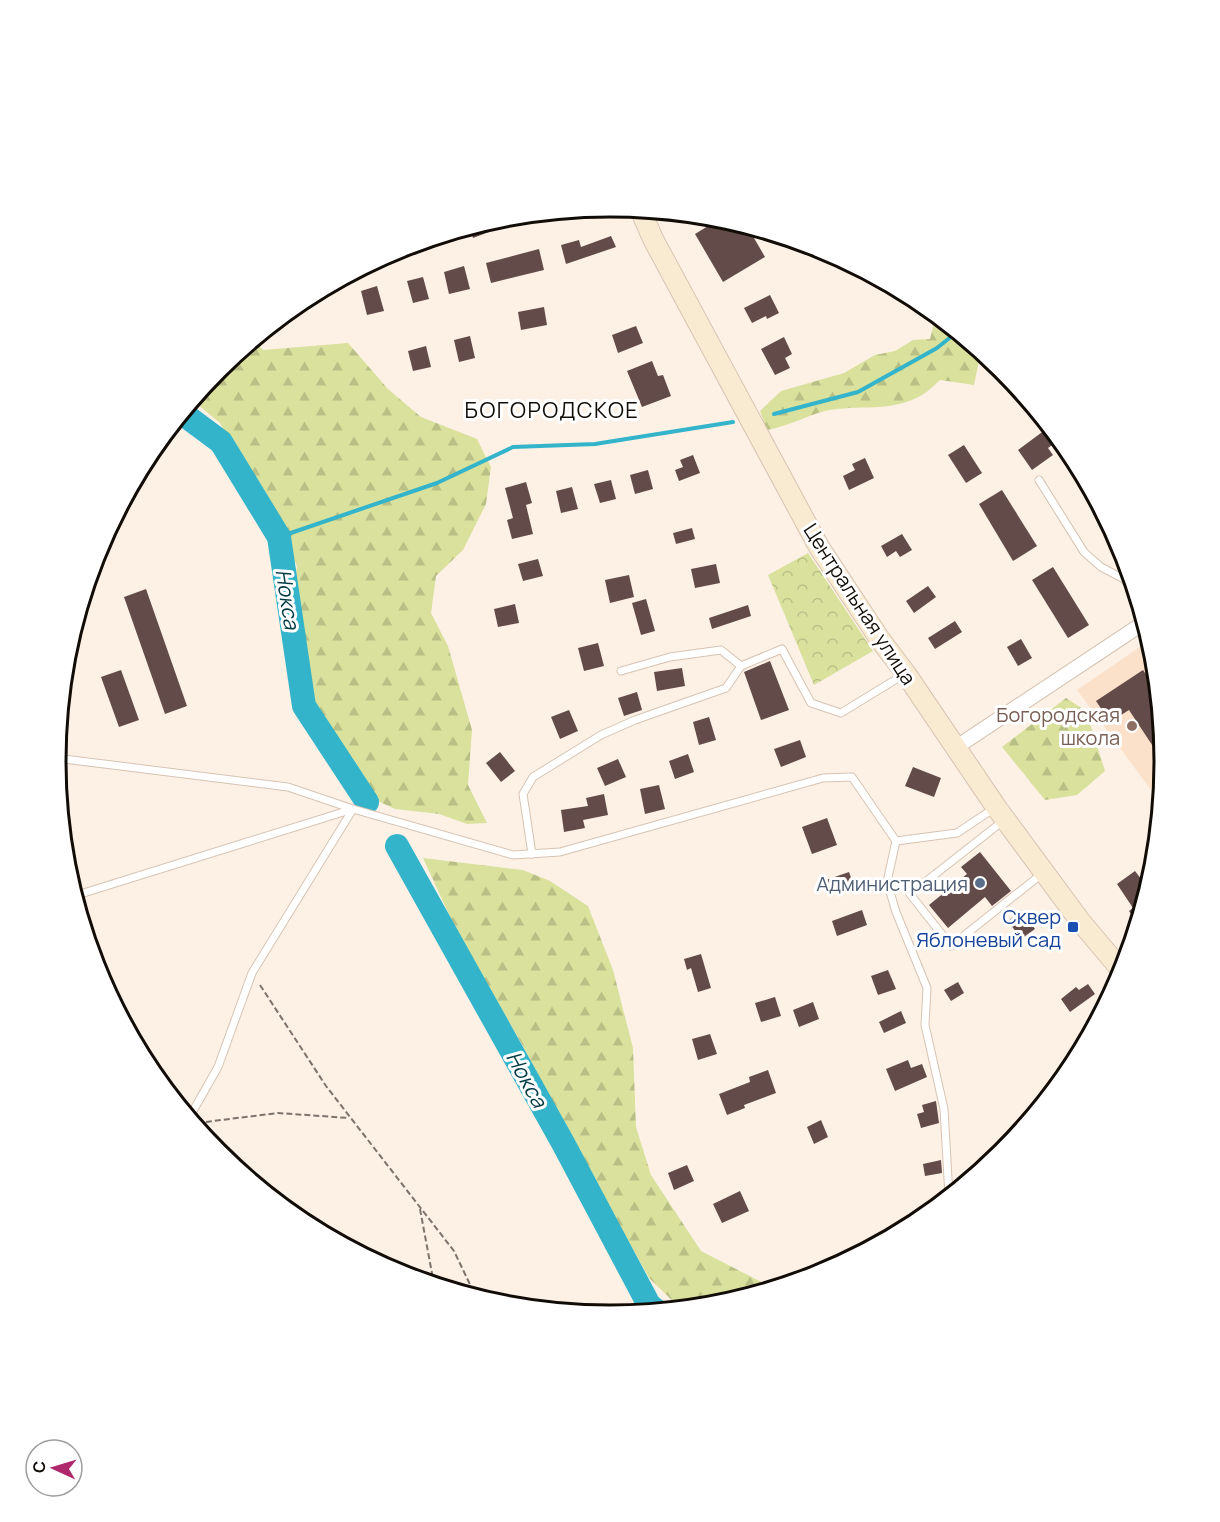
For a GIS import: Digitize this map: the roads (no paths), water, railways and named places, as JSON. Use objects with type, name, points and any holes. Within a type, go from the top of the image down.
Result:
[{"type":"street","name":"Центральная улица","points":[[644,218],[819,547],[1000,813],[1080,921],[1115,963]]},
{"type":"street","points":[[955,748],[1137,627]]},
{"type":"lane","points":[[1039,480],[1084,552],[1101,567],[1122,578]]},
{"type":"lane","points":[[532,854],[523,794],[533,777],[601,735],[635,720],[726,688],[741,666],[782,649],[811,703],[842,713],[906,674]]},
{"type":"lane","points":[[621,671],[670,657],[721,650],[741,666]]},
{"type":"lane","points":[[66,759],[288,787],[353,809],[513,855],[560,852],[823,778],[852,777],[896,841],[886,882],[927,988],[925,1025],[944,1109],[948,1187]]},
{"type":"lane","points":[[83,893],[353,809]]},
{"type":"lane","points":[[193,1111],[218,1067],[252,973],[353,809]]},
{"type":"lane","points":[[896,841],[957,833],[1000,813]]},
{"type":"lane","points":[[1000,813],[910,894],[951,946],[1044,873]]},
{"type":"waterway","points":[[774,414],[858,392],[937,348],[951,337]]},
{"type":"waterway","name":"Нокса","points":[[188,418],[221,442],[279,537],[304,706],[367,802]]},
{"type":"waterway","points":[[279,537],[437,483],[513,447],[595,444],[733,422]]},
{"type":"waterway","name":"Нокса","points":[[397,846],[563,1143],[648,1304]]},
{"type":"place","name":"Богородская школа","points":[[1132,726]]},
{"type":"place","name":"Администрация","points":[[980,883]]},
{"type":"place","name":"Сквер Яблоневый сад","points":[[1073,927]]},
{"type":"district","name":"БОГОРОДСКОЕ","points":[[552,410]]}]
